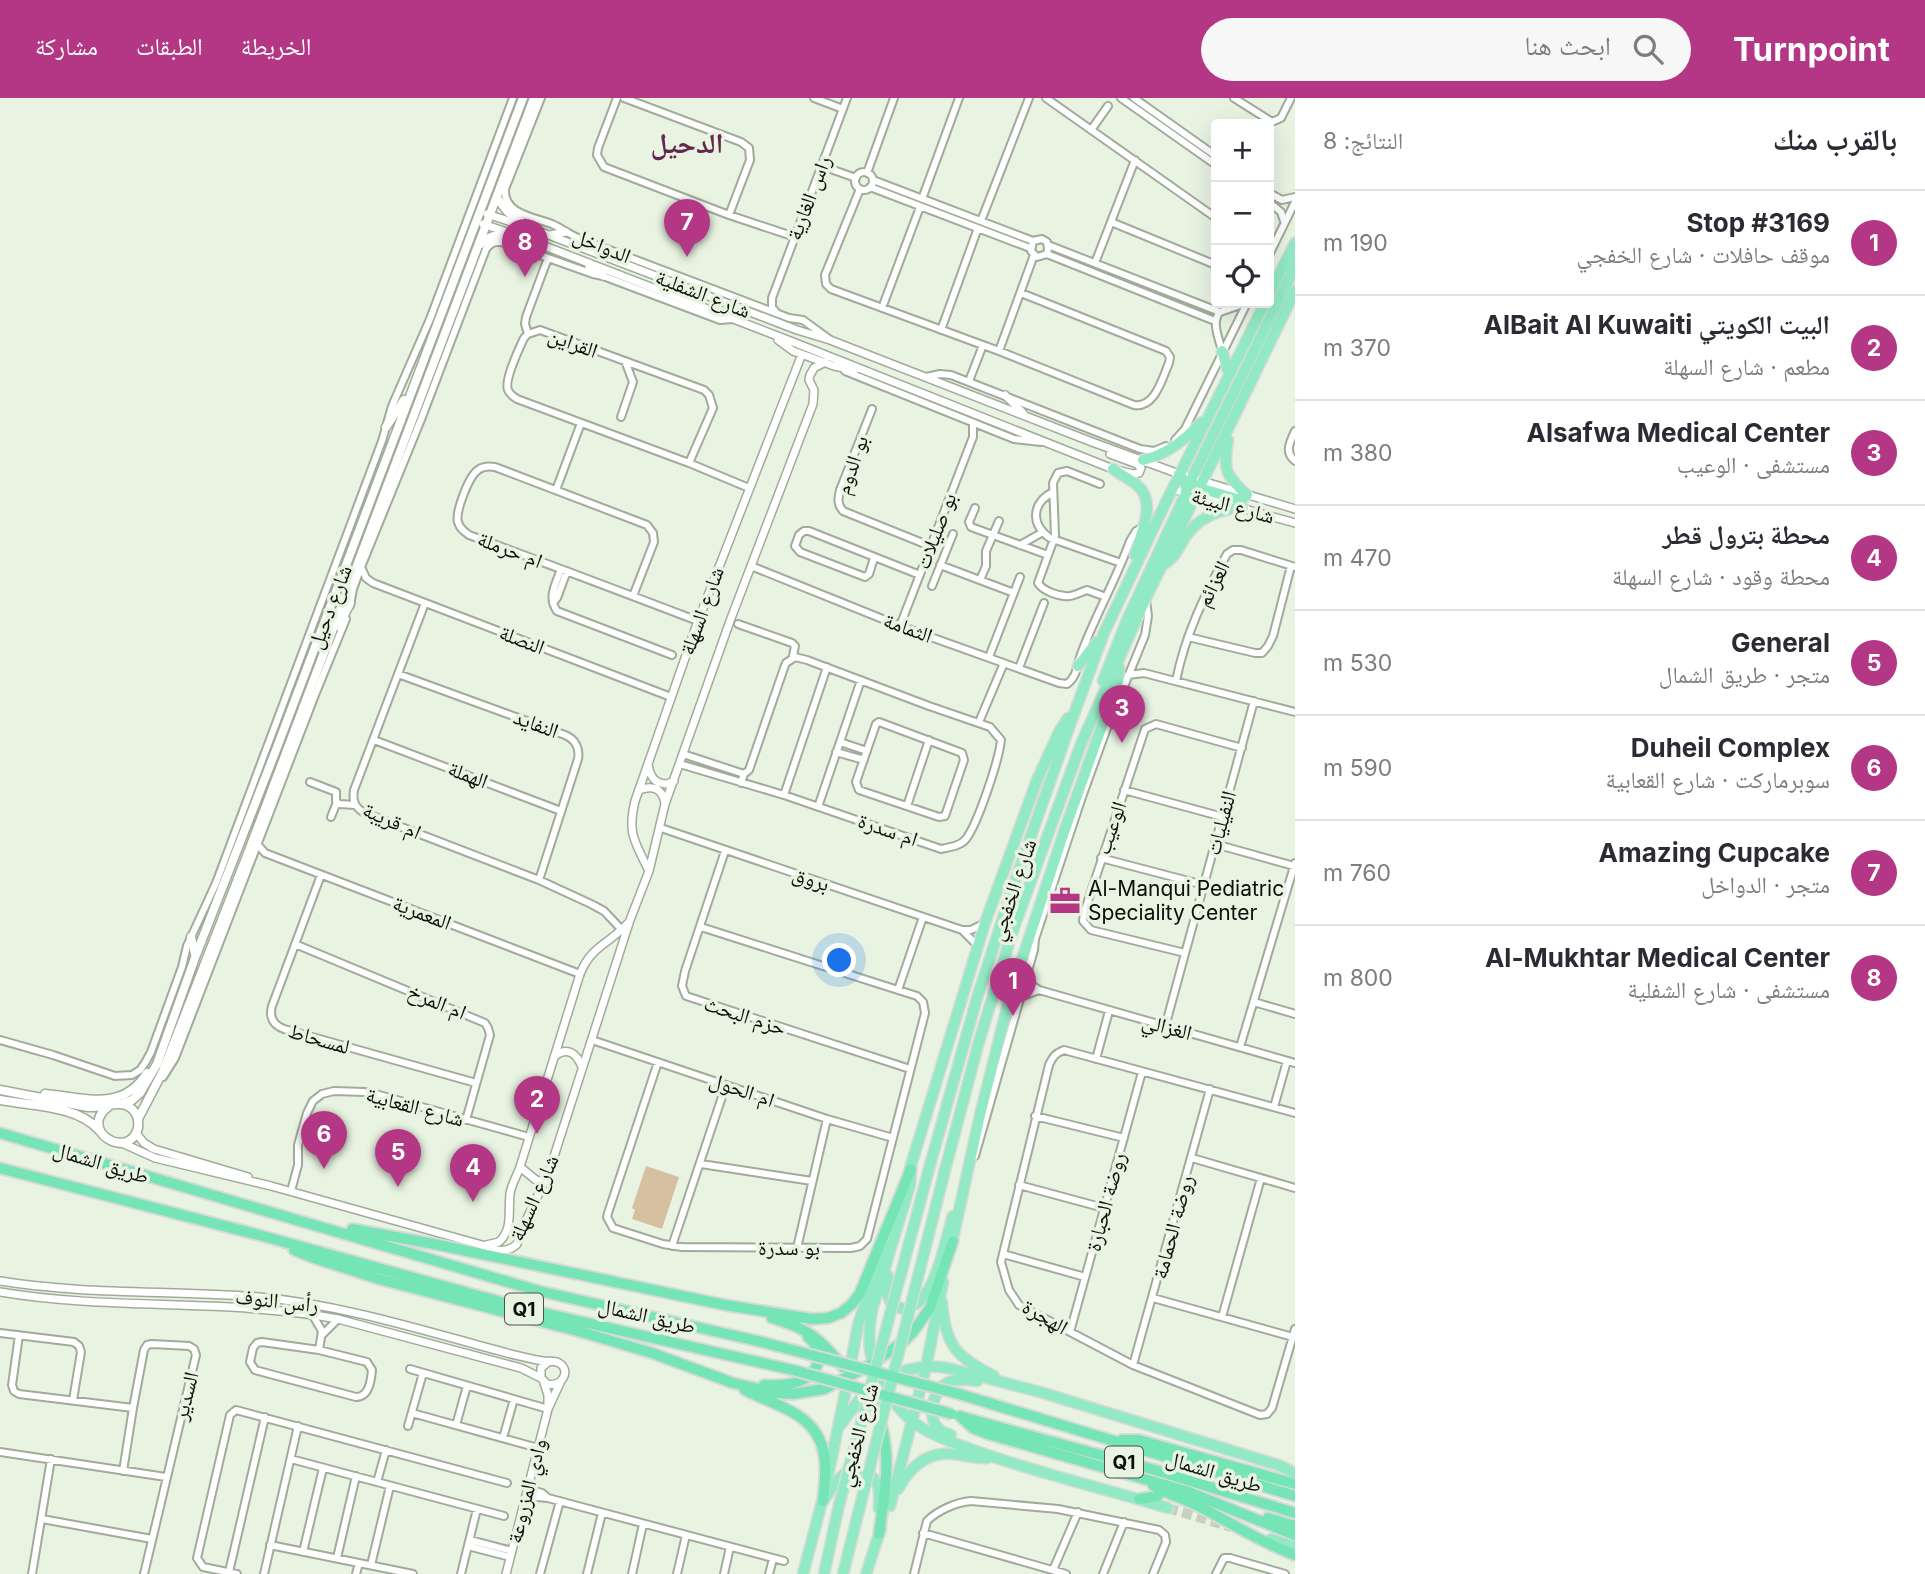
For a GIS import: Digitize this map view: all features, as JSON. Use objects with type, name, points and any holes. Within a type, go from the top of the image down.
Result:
[{"type":"highway","points":[[1274,285],[1295,243]]},
{"type":"highway","points":[[1081,744],[1127,620],[1291,275],[1295,256]]},
{"type":"highway","name":"شارع الخفجي","points":[[843,1574],[945,1170],[978,1045],[1012,933],[1081,744],[1161,566],[1193,486],[1230,426],[1295,291]]},
{"type":"highway","name":"شارع الخفجي","points":[[824,1574],[839,1505],[930,1165],[977,998],[1010,896],[1104,633],[1172,488],[1262,308]]},
{"type":"highway","points":[[1223,351],[1229,374]]},
{"type":"highway","points":[[1143,460],[1176,446],[1210,414]]},
{"type":"highway","points":[[1172,488],[1193,486],[1237,499],[1247,495],[1230,478],[1225,467],[1230,426]]},
{"type":"highway","points":[[1113,469],[1138,486],[1146,497],[1147,511],[1130,576]]},
{"type":"highway","points":[[1179,474],[1193,486]]},
{"type":"highway","points":[[1161,566],[1175,556],[1190,531],[1198,524],[1223,510],[1243,508]]},
{"type":"highway","points":[[1078,666],[1104,633]]},
{"type":"highway","points":[[890,1506],[926,1367],[980,1115],[1010,996],[1118,681],[1120,659]]},
{"type":"highway","points":[[803,1574],[823,1501],[861,1313],[911,1169],[985,923],[1037,779],[1060,730],[1077,706]]},
{"type":"highway","points":[[1028,969],[1029,935]]},
{"type":"highway","name":"طريق الشمال","points":[[1,1132],[539,1291],[762,1342],[958,1394],[1295,1496]]},
{"type":"highway","name":"طريق الشمال","points":[[0,1168],[259,1234],[526,1309],[793,1370],[1295,1513]]},
{"type":"highway","points":[[911,1169],[910,1185],[869,1326],[872,1364],[895,1404],[912,1421],[933,1434],[994,1458],[1168,1508]]},
{"type":"highway","points":[[297,1219],[435,1244],[725,1305],[820,1319],[841,1313],[852,1304],[865,1284],[911,1169]]},
{"type":"highway","points":[[890,1255],[887,1296],[894,1306],[903,1309],[911,1307],[934,1280],[949,1226],[967,1178]]},
{"type":"highway","points":[[259,1234],[314,1258],[379,1279],[586,1333],[652,1353],[733,1383],[795,1413],[812,1427],[824,1455],[823,1501]]},
{"type":"highway","points":[[733,1383],[776,1393],[802,1394],[824,1389],[872,1364],[900,1345],[923,1319],[930,1308],[953,1241]]},
{"type":"highway","points":[[942,1288],[945,1329],[954,1348],[971,1363],[1017,1385]]},
{"type":"highway","points":[[725,1305],[795,1326],[820,1340],[866,1393],[881,1422],[886,1450],[887,1475],[879,1534]]},
{"type":"highway","points":[[733,1383],[780,1385],[800,1381],[812,1373],[818,1360],[816,1346],[795,1326]]},
{"type":"highway","points":[[836,1430],[859,1400],[881,1381],[908,1369],[948,1368],[1017,1385],[1278,1465],[1295,1473]]},
{"type":"highway","points":[[994,1458],[981,1448],[939,1429],[933,1414],[933,1402],[944,1385],[957,1379],[1017,1385]]},
{"type":"highway","points":[[956,1415],[973,1428],[988,1434],[1186,1491],[1295,1535]]},
{"type":"highway","points":[[1113,1441],[1139,1440],[1295,1484]]},
{"type":"highway","points":[[866,1574],[890,1506],[915,1465],[923,1459],[945,1453],[994,1458]]},
{"type":"highway","points":[[1278,1465],[1295,1465]]},
{"type":"highway","points":[[823,1501],[844,1474],[861,1470],[869,1474],[878,1488],[879,1534]]},
{"type":"highway","points":[[1148,1481],[1262,1541],[1295,1555]]},
{"type":"highway","points":[[1139,1499],[1158,1496]]},
{"type":"highway","points":[[1262,1517],[1295,1526]]},
{"type":"highway","points":[[1270,1539],[1295,1547]]},
{"type":"main road","name":"شارع دحيل","points":[[121,1104],[136,1097],[157,1064],[195,955],[276,750],[523,98]]},
{"type":"main road","name":"شارع دحيل","points":[[138,1119],[158,1082],[207,957],[526,117],[538,98]]},
{"type":"main road","points":[[505,174],[519,156]]},
{"type":"main road","points":[[496,198],[508,212],[533,229]]},
{"type":"main road","points":[[477,249],[488,238],[496,235],[533,242]]},
{"type":"main road","points":[[442,343],[442,365]]},
{"type":"main road","points":[[386,427],[412,388]]},
{"type":"main road","points":[[317,669],[350,603]]},
{"type":"main road","points":[[191,937],[195,955]]},
{"type":"main road","points":[[207,957],[218,944]]},
{"type":"main road","points":[[3,1091],[98,1100],[124,1096],[144,1078],[168,1034]]},
{"type":"main road","points":[[3,1091],[81,1106],[121,1104],[132,1109],[138,1119],[136,1133],[128,1141],[111,1142],[100,1131],[99,1119],[109,1106]]},
{"type":"main road","name":"طريق الشمال","points":[[0,1100],[72,1112],[90,1121],[100,1131]]},
{"type":"street","name":"شارع دحيل","points":[[0,1040],[106,1074],[124,1077],[132,1075],[145,1063],[378,454],[392,406],[430,318],[513,98]]},
{"type":"street","name":"شارع دحيل","points":[[505,186],[519,156],[538,98]]},
{"type":"street","points":[[617,98],[598,148],[597,155],[604,167],[795,237]]},
{"type":"street","points":[[624,98],[741,142],[749,148],[750,160],[729,215]]},
{"type":"street","points":[[814,98],[843,109]]},
{"type":"street","name":"راس الغارية","points":[[772,298],[847,98]]},
{"type":"street","points":[[867,173],[894,98]]},
{"type":"street","points":[[881,308],[960,98]]},
{"type":"street","points":[[940,330],[1029,98]]},
{"type":"street","points":[[1046,98],[1211,214]]},
{"type":"street","points":[[1121,98],[1211,161]]},
{"type":"street","points":[[1134,98],[1211,152]]},
{"type":"street","points":[[1234,98],[1272,122],[1281,118],[1291,98]]},
{"type":"street","points":[[1091,130],[1108,106]]},
{"type":"street","points":[[1095,263],[1135,160]]},
{"type":"street","points":[[822,166],[856,178]]},
{"type":"street","points":[[860,173],[867,173],[871,176],[871,184],[865,190],[860,189],[856,185],[856,178],[860,173]]},
{"type":"street","points":[[871,184],[1032,245]]},
{"type":"street","name":"الدواخل","points":[[505,186],[505,198],[514,209],[566,232],[760,307],[806,321],[830,340]]},
{"type":"street","points":[[860,189],[826,271],[825,281],[833,291],[999,351],[1137,406],[1151,400],[1169,363],[1170,357],[1164,349],[1021,293]]},
{"type":"street","points":[[1274,196],[1282,200],[1295,199],[1274,245]]},
{"type":"street","points":[[1274,206],[1281,212],[1284,222]]},
{"type":"street","name":"شارع الشفلية","points":[[480,211],[830,340],[1179,474]]},
{"type":"street","name":"شارع الشفلية","points":[[476,222],[754,327],[1113,469]]},
{"type":"street","points":[[1111,222],[1211,263]]},
{"type":"street","points":[[548,235],[566,232]]},
{"type":"street","points":[[1032,245],[1042,239],[1048,245],[1220,312]]},
{"type":"street","name":"شارع دحيل","points":[[158,1082],[175,1058],[346,619],[361,567],[486,249],[493,242]]},
{"type":"street","name":"شارع الشفلية","points":[[493,242],[506,243],[604,276],[720,320],[733,319]]},
{"type":"street","points":[[999,351],[1034,256],[1032,245]]},
{"type":"street","points":[[1047,254],[1048,245]]},
{"type":"street","points":[[1034,256],[1047,254],[1215,321]]},
{"type":"street","points":[[573,257],[604,276]]},
{"type":"street","points":[[528,334],[526,317],[548,258]]},
{"type":"street","points":[[760,307],[772,298]]},
{"type":"street","points":[[772,298],[772,307],[778,313]]},
{"type":"street","points":[[1223,351],[1215,316],[1232,308]]},
{"type":"street","points":[[1223,351],[1244,308]]},
{"type":"street","points":[[754,327],[793,351],[834,366],[881,378]]},
{"type":"street","name":"القراين","points":[[689,463],[713,408],[709,395],[704,390],[540,330],[528,334],[521,344],[508,378],[508,390],[517,399],[749,488]]},
{"type":"street","points":[[969,381],[983,345]]},
{"type":"street","name":"شارع الشفلية","points":[[926,377],[946,374],[969,381],[1140,449],[1154,451],[1179,437],[1185,429],[1223,351]]},
{"type":"street","name":"شارع السهلة","points":[[649,871],[632,834],[631,819],[639,790],[698,621],[802,354]]},
{"type":"street","points":[[621,418],[633,382],[625,361]]},
{"type":"street","points":[[791,383],[799,377],[810,380],[814,368],[825,362]]},
{"type":"street","name":"شارع الشفلية","points":[[834,366],[1014,439],[1043,442]]},
{"type":"street","name":"شارع السهلة","points":[[482,1245],[501,1251],[514,1248],[545,1182],[630,920],[649,871],[666,804],[683,754],[813,404],[814,390],[810,380]]},
{"type":"street","points":[[1005,394],[1026,416]]},
{"type":"street","name":"بو الدوم","points":[[872,409],[841,490],[839,506],[843,511],[930,546]]},
{"type":"street","points":[[581,423],[556,490],[643,523],[650,529],[653,542],[633,596]]},
{"type":"street","name":"بو صليلات","points":[[900,626],[973,437],[974,423]]},
{"type":"street","points":[[973,437],[976,432],[986,428]]},
{"type":"street","points":[[1295,431],[1289,447],[1289,453],[1295,461]]},
{"type":"street","points":[[1092,442],[1102,450],[1138,464],[1141,468],[1139,473],[1133,474],[1113,469]]},
{"type":"street","name":"ام حرملة","points":[[556,490],[495,467],[485,467],[472,475],[457,516],[460,527],[470,534],[698,621]]},
{"type":"street","points":[[1100,484],[1062,471],[1054,479],[1055,539],[1039,581],[1041,587],[1063,596],[1087,590],[1106,597]]},
{"type":"street","name":"شارع البيئة","points":[[1193,486],[1243,508],[1295,523]]},
{"type":"street","points":[[1054,492],[1042,500],[1036,510],[1037,522],[1043,532],[1121,563]]},
{"type":"street","name":"شارع البيئة","points":[[1247,495],[1292,507]]},
{"type":"street","points":[[975,508],[970,526],[1048,555]]},
{"type":"street","points":[[980,580],[986,566],[986,551],[999,521]]},
{"type":"street","points":[[1078,666],[1132,538],[1143,527]]},
{"type":"street","points":[[874,558],[869,574],[865,577],[800,552],[795,546],[799,535],[808,531],[920,575]]},
{"type":"street","points":[[1020,545],[1043,532]]},
{"type":"street","points":[[932,586],[953,534]]},
{"type":"street","name":"العزائم","points":[[1176,681],[1188,637],[1227,554],[1233,550],[1241,550],[1293,567]]},
{"type":"street","points":[[940,565],[1014,593]]},
{"type":"street","name":"الثمامة","points":[[751,566],[900,626],[1061,684],[1072,680],[1078,666]]},
{"type":"street","points":[[361,567],[364,575],[373,583]]},
{"type":"street","points":[[1188,637],[1262,653],[1273,636],[1293,567]]},
{"type":"street","points":[[564,570],[557,598],[553,603],[555,609],[671,655]]},
{"type":"street","points":[[989,657],[1020,577]]},
{"type":"street","points":[[353,589],[360,584],[373,583]]},
{"type":"street","name":"النصلة","points":[[373,583],[671,697]]},
{"type":"street","name":"شارع الخفجي","points":[[967,1178],[1035,939],[1082,797],[1147,626],[1146,598]]},
{"type":"street","name":"ام قريبة","points":[[425,603],[354,790],[355,804],[365,813],[539,880],[601,909],[622,930]]},
{"type":"street","points":[[1019,668],[1044,603]]},
{"type":"street","points":[[738,624],[792,643],[795,646],[795,657]]},
{"type":"street","points":[[741,783],[744,774],[749,770],[786,663],[795,657],[979,722],[1004,663]]},
{"type":"street","points":[[1135,659],[1138,666],[1148,674]]},
{"type":"street","points":[[785,795],[827,667]]},
{"type":"street","name":"النفايد","points":[[398,674],[565,734],[573,740],[579,754],[539,880]]},
{"type":"street","points":[[1128,675],[1148,674],[1295,712]]},
{"type":"street","points":[[818,807],[861,680]]},
{"type":"street","name":"النفيليات","points":[[1166,1027],[1254,701]]},
{"type":"street","points":[[879,722],[964,755],[944,816],[939,817],[859,789],[856,782],[867,751],[879,722]]},
{"type":"street","name":"ام سدرة","points":[[680,764],[785,795],[941,849],[964,841],[972,830],[999,757],[1001,740],[990,727],[979,722]]},
{"type":"street","name":"الوعيب","points":[[1185,953],[1088,928],[1083,917],[1143,732],[1156,724],[1242,748]]},
{"type":"street","name":"الهملة","points":[[374,740],[561,811]]},
{"type":"street","points":[[907,806],[929,740]]},
{"type":"street","points":[[840,742],[867,751]]},
{"type":"street","points":[[836,752],[864,760]]},
{"type":"street","points":[[683,754],[744,774]]},
{"type":"street","points":[[648,764],[656,782],[667,784],[674,781]]},
{"type":"street","points":[[310,782],[335,791],[337,802],[331,817]]},
{"type":"street","points":[[639,790],[656,788],[662,793],[666,804]]},
{"type":"street","points":[[1124,790],[1223,817]]},
{"type":"street","points":[[337,802],[355,804]]},
{"type":"street","name":"بروق","points":[[661,828],[962,930],[978,946]]},
{"type":"street","points":[[1216,844],[1294,865],[1240,1047]]},
{"type":"street","name":"المعمرية","points":[[258,845],[265,853],[580,974]]},
{"type":"street","name":"حزم البحث","points":[[726,851],[682,983],[683,992],[689,998],[910,1069]]},
{"type":"street","points":[[254,855],[265,853]]},
{"type":"street","points":[[1101,858],[1204,885]]},
{"type":"street","name":"لمسحاط","points":[[321,875],[271,1011],[272,1021],[279,1027],[476,1083]]},
{"type":"street","points":[[898,990],[923,917]]},
{"type":"street","name":"شارع السهلة","points":[[482,1245],[494,1245],[506,1233],[510,1217],[510,1192],[580,974],[592,953],[622,930],[630,920]]},
{"type":"street","points":[[962,930],[976,928],[985,923]]},
{"type":"street","name":"بو سدرة","points":[[658,1062],[607,1217],[613,1228],[672,1246],[851,1248],[863,1243],[869,1235],[925,1005],[920,998],[898,990],[701,927]]},
{"type":"street","name":"ام المرخ","points":[[295,944],[482,1020],[490,1035],[466,1120]]},
{"type":"street","points":[[1028,969],[1033,986],[1039,990]]},
{"type":"street","points":[[1020,997],[1039,990]]},
{"type":"street","name":"الغزالي","points":[[1039,990],[1295,1063]]},
{"type":"street","points":[[1254,1002],[1295,1013]]},
{"type":"street","points":[[1096,1059],[1109,1011]]},
{"type":"street","name":"ام الحول","points":[[592,1040],[827,1119],[893,1138]]},
{"type":"street","name":"الهجرة","points":[[1294,1333],[1272,1408],[1267,1414],[1260,1415],[1133,1365],[1019,1304],[1006,1283],[1001,1262],[1035,1116],[1052,1057],[1065,1050],[1295,1113]]},
{"type":"street","points":[[554,1057],[562,1051],[569,1051],[576,1056],[582,1068]]},
{"type":"street","points":[[1273,1107],[1287,1061]]},
{"type":"street","name":"روضة الحبارة","points":[[1070,1332],[1142,1072]]},
{"type":"street","points":[[672,1246],[726,1085]]},
{"type":"street","name":"روضة الحمامة","points":[[1133,1365],[1210,1089]]},
{"type":"street","name":"شارع القعابية","points":[[291,1191],[298,1165],[298,1145],[307,1113],[313,1101],[323,1094],[340,1091],[371,1093],[529,1138]]},
{"type":"street","points":[[1035,1116],[1124,1138]]},
{"type":"street","points":[[797,1248],[827,1119]]},
{"type":"street","name":"طريق الشمال","points":[[136,1133],[140,1140],[154,1150],[244,1175],[271,1186]]},
{"type":"street","name":"طريق الشمال","points":[[122,1143],[155,1158],[291,1191],[482,1245]]},
{"type":"street","points":[[1192,1158],[1295,1188]]},
{"type":"street","points":[[701,1164],[812,1181]]},
{"type":"street","points":[[520,1167],[536,1180],[545,1182]]},
{"type":"street","points":[[1222,1317],[1261,1178]]},
{"type":"street","points":[[1019,1185],[1104,1208]]},
{"type":"street","points":[[1003,1254],[1085,1277]]},
{"type":"street","name":"رأس النوف","points":[[0,1281],[46,1288],[257,1297],[315,1304],[548,1362]]},
{"type":"street","name":"رأس النوف","points":[[0,1292],[45,1299],[223,1306],[313,1314],[521,1368],[542,1380]]},
{"type":"street","points":[[1153,1298],[1294,1333]]},
{"type":"street","points":[[313,1314],[322,1335],[318,1350]]},
{"type":"street","points":[[322,1335],[338,1319]]},
{"type":"street","points":[[0,1333],[74,1342],[79,1346],[81,1352],[74,1400]]},
{"type":"street","points":[[19,1335],[12,1385],[14,1391],[19,1394],[133,1408]]},
{"type":"street","points":[[260,1342],[318,1350],[370,1364],[372,1373],[365,1395],[356,1397],[258,1371],[252,1368],[250,1362],[253,1348],[260,1342]]},
{"type":"street","name":"السدير","points":[[123,1471],[144,1350],[152,1343],[189,1346],[194,1349],[196,1355],[144,1574]]},
{"type":"street","points":[[548,1362],[557,1362],[563,1367],[564,1375],[560,1382],[552,1386],[542,1380],[541,1368],[548,1362]]},
{"type":"street","points":[[410,1369],[548,1409]]},
{"type":"street","points":[[408,1426],[424,1373]]},
{"type":"street","name":"وادي المزروعة","points":[[542,1380],[548,1395],[548,1409]]},
{"type":"street","name":"وادي المزروعة","points":[[506,1574],[548,1409],[560,1382]]},
{"type":"street","points":[[456,1425],[467,1386]]},
{"type":"street","points":[[503,1438],[514,1399]]},
{"type":"street","points":[[265,1417],[233,1573],[203,1567],[198,1562],[197,1555],[230,1415],[239,1409],[507,1483]]},
{"type":"street","points":[[412,1413],[538,1448]]},
{"type":"street","points":[[264,1574],[298,1426]]},
{"type":"street","points":[[377,1482],[386,1450]]},
{"type":"street","points":[[0,1452],[166,1477]]},
{"type":"street","points":[[32,1574],[51,1459]]},
{"type":"street","points":[[290,1459],[503,1516]]},
{"type":"street","points":[[303,1552],[323,1468]]},
{"type":"street","points":[[337,1558],[356,1476]]},
{"type":"street","points":[[370,1565],[390,1486]]},
{"type":"street","points":[[527,1493],[542,1493],[548,1498],[784,1562]]},
{"type":"street","points":[[540,1574],[559,1501]]},
{"type":"street","points":[[914,1574],[927,1521],[932,1516],[967,1501],[1078,1512],[1159,1530],[1165,1535],[1166,1542],[1153,1574]]},
{"type":"street","points":[[461,1574],[477,1509]]},
{"type":"street","points":[[1053,1570],[1078,1512]]},
{"type":"street","points":[[587,1574],[602,1513]]},
{"type":"street","points":[[42,1519],[152,1539]]},
{"type":"street","points":[[1103,1574],[1124,1522]]},
{"type":"street","points":[[632,1574],[643,1524]]},
{"type":"street","points":[[923,1534],[1066,1574]]},
{"type":"street","points":[[677,1574],[686,1535]]},
{"type":"street","points":[[469,1543],[511,1554]]},
{"type":"street","points":[[270,1545],[413,1574]]},
{"type":"street","points":[[724,1574],[730,1547]]},
{"type":"street","points":[[1216,1574],[1224,1558],[1230,1558],[1285,1574]]},
{"type":"street","points":[[769,1574],[773,1559]]},
{"type":"street","points":[[356,1574],[359,1563]]},
{"type":"shaded area","points":[[646,1166],[679,1177],[662,1229],[632,1219],[635,1210],[632,1208]]},
{"type":"tunnel","points":[[1168,1508],[1231,1527]]},
{"type":"place","name":"Amazing Cupcake","points":[[687,257]]},
{"type":"place","name":"Al-Mukhtar Medical Center","points":[[525,277]]},
{"type":"place","name":"Alsafwa Medical Center","points":[[1122,743]]},
{"type":"place","name":"Al-Manqui Pediatric Speciality Center","points":[[1065,901]]},
{"type":"place","name":"Stop #3169","points":[[1013,1016]]},
{"type":"place","name":"البيت الكويتي AlBait Al Kuwaiti","points":[[537,1134]]},
{"type":"place","name":"Duheil Complex","points":[[324,1169]]},
{"type":"place","name":"General","points":[[398,1187]]},
{"type":"place","name":"محطة بترول قطر","points":[[473,1202]]},
{"type":"district","name":"الدحيل","points":[[687,143]]}]
